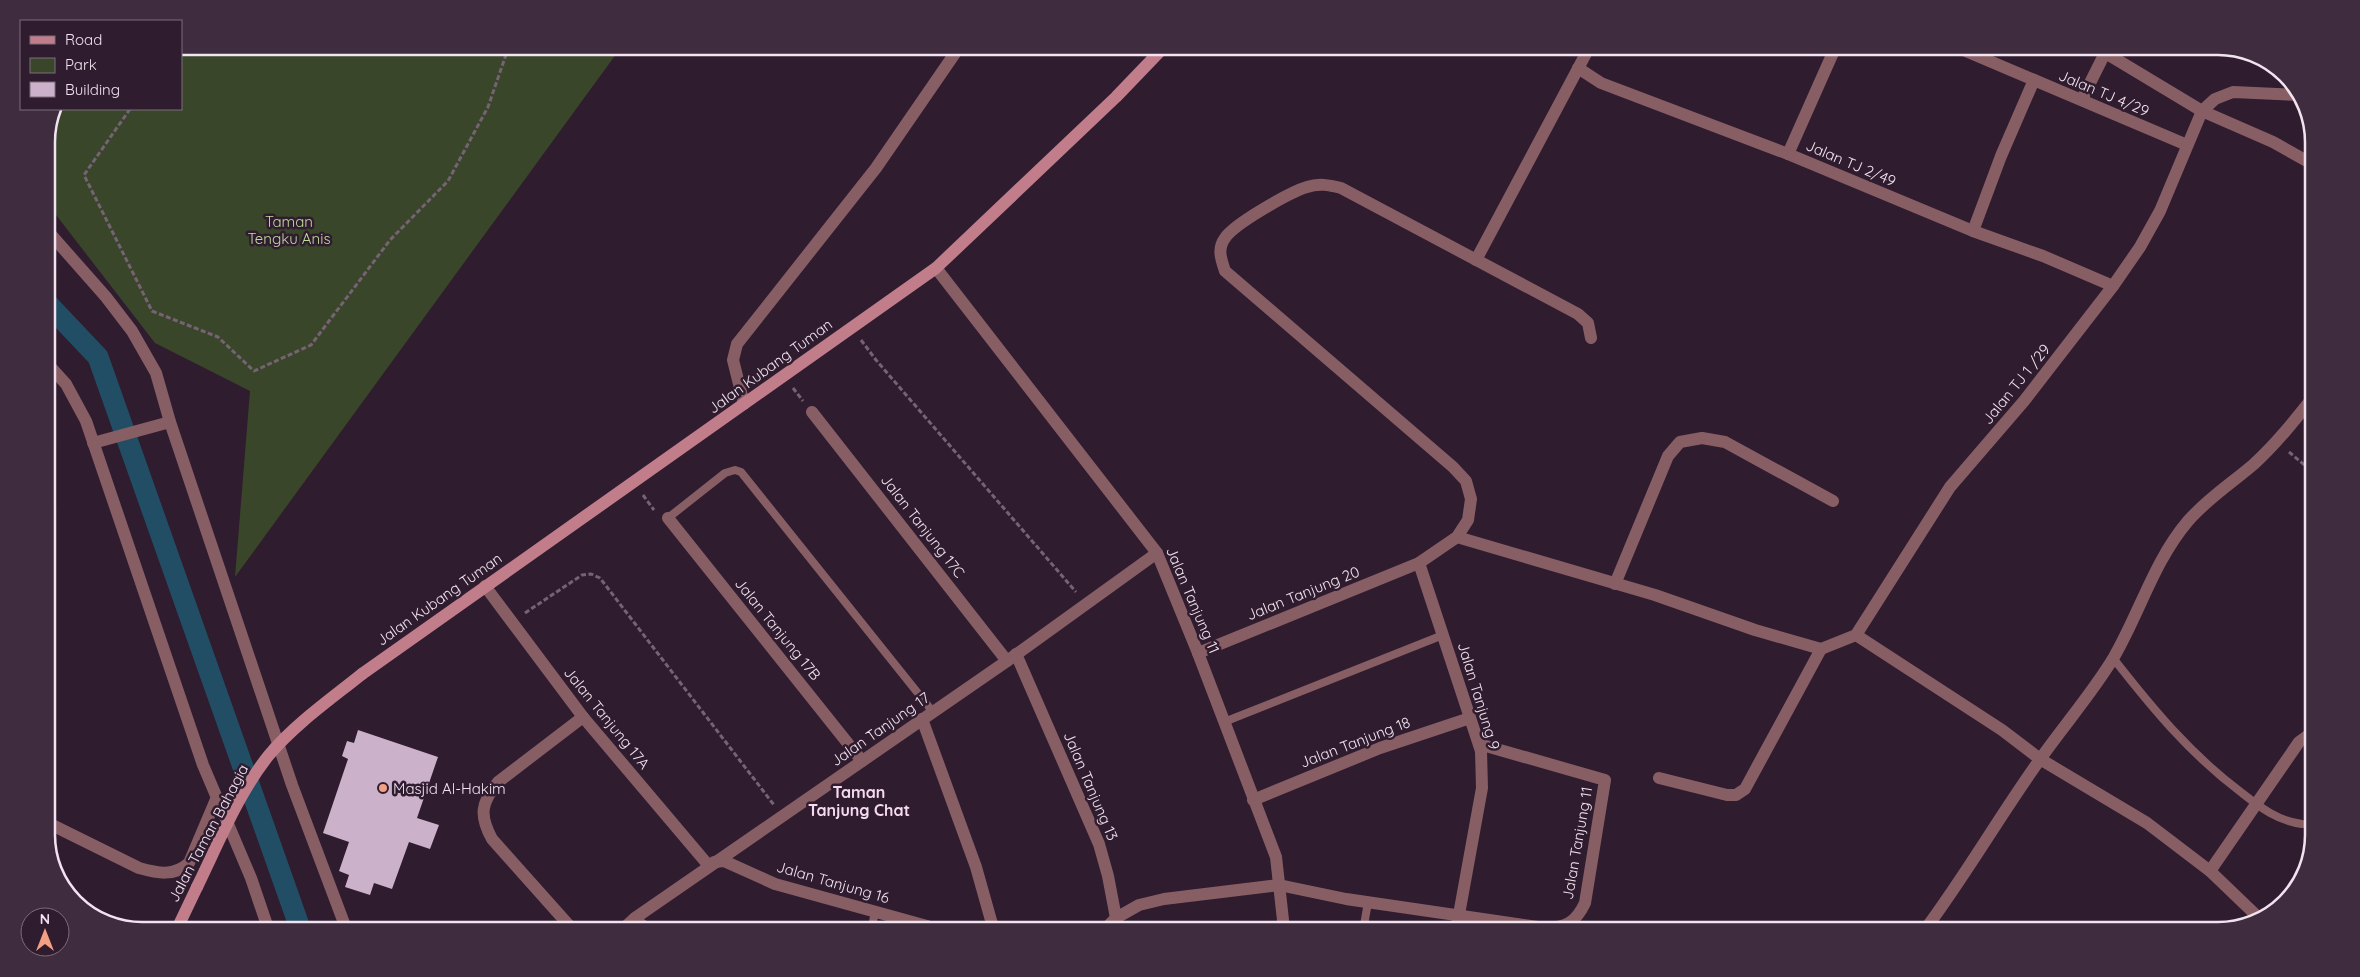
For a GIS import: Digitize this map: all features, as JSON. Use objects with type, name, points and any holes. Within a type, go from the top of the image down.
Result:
[{"type":"main road","name":"Jalan Kubang Tuman","points":[[362,674],[936,268],[1116,97],[1156,55]]},
{"type":"main road","name":"Jalan Taman Bahagia","points":[[180,922],[196,886],[240,802],[269,755],[315,712],[362,674]]},
{"type":"street","points":[[744,404],[733,360],[738,344],[876,168],[954,55]]},
{"type":"street","points":[[1476,260],[1585,55]]},
{"type":"street","points":[[1788,154],[1832,55]]},
{"type":"street","name":"Jalan TJ 4/29","points":[[1975,55],[2187,145]]},
{"type":"street","points":[[2082,99],[2104,55]]},
{"type":"street","points":[[2108,55],[2202,111],[2273,142],[2305,160]]},
{"type":"street","name":"Jalan TJ 2/49","points":[[1578,68],[1601,83],[1788,154],[1973,231],[2042,256],[2113,286]]},
{"type":"street","points":[[1973,231],[2001,156],[2034,80]]},
{"type":"street","points":[[2202,111],[2215,99],[2233,92],[2291,95]]},
{"type":"street","name":"Jalan TJ 1 /29","points":[[1856,635],[1950,487],[2024,401],[2113,286],[2140,247],[2160,212],[2202,111]]},
{"type":"street","points":[[1591,338],[1588,323],[1578,314],[1341,188],[1323,184],[1306,187],[1260,210],[1225,238],[1219,255],[1225,271],[1466,481],[1471,500],[1468,520],[1457,538],[1615,584],[1716,615],[1755,630],[1821,649],[1856,635],[1939,687],[2002,730],[2040,760],[2147,823],[2210,871],[2255,914]]},
{"type":"street","points":[[55,239],[106,297],[132,331],[156,373],[169,422],[292,785],[344,922]]},
{"type":"street","name":"Jalan Tanjung 11","points":[[936,268],[1157,553],[1198,653],[1276,857],[1283,922]]},
{"type":"street","points":[[55,372],[66,384],[86,421],[203,765],[251,878],[266,922]]},
{"type":"street","points":[[1930,922],[1978,855],[2040,760],[2113,658],[2160,561],[2188,521],[2220,490],[2253,465],[2277,441],[2305,407]]},
{"type":"street","name":"Jalan Tanjung 17C","points":[[812,412],[1012,657]]},
{"type":"street","points":[[94,443],[169,422]]},
{"type":"street","points":[[1615,584],[1668,456],[1680,442],[1702,438],[1725,442],[1832,501]]},
{"type":"street","name":"Jalan Tanjung 17B","points":[[668,518],[862,761]]},
{"type":"street","name":"Jalan Tanjung 20","points":[[1198,653],[1419,563],[1457,538]]},
{"type":"street","name":"Jalan Tanjung 17","points":[[631,922],[928,716],[1157,553]]},
{"type":"street","name":"Jalan Tanjung 9","points":[[1419,563],[1482,751],[1482,788],[1458,922]]},
{"type":"street","name":"Jalan Tanjung 17A","points":[[486,586],[583,717],[712,864]]},
{"type":"street","points":[[1659,778],[1726,796],[1736,795],[1745,789],[1821,649]]},
{"type":"street","name":"Jalan Tanjung 13","points":[[1012,657],[1099,844],[1108,876],[1116,918]]},
{"type":"street","points":[[928,716],[991,922]]},
{"type":"street","points":[[566,922],[492,839],[486,827],[482,811],[488,795],[498,782],[583,717]]},
{"type":"street","name":"Jalan Tanjung 18","points":[[1253,800],[1380,748],[1470,718]]},
{"type":"street","points":[[2210,871],[2299,742],[2305,738]]},
{"type":"street","name":"Jalan Tanjung 11","points":[[1479,744],[1605,780],[1585,903],[1578,917],[1572,922]]},
{"type":"street","points":[[55,826],[139,868],[155,873],[168,873],[181,870],[189,863],[217,798]]},
{"type":"street","name":"Jalan Tanjung 16","points":[[712,864],[724,862],[775,884],[912,922]]},
{"type":"street","points":[[1112,922],[1139,905],[1164,899],[1279,885]]},
{"type":"street","name":"Jalan Tanjung 11","points":[[1279,885],[1368,902],[1505,922]]},
{"type":"lane","points":[[668,518],[724,473],[736,470],[741,472],[928,716]]},
{"type":"lane","points":[[1224,722],[1443,635]]},
{"type":"lane","points":[[2113,658],[2154,710],[2190,751],[2274,817],[2302,824]]},
{"type":"lane","points":[[1365,922],[1368,902]]},
{"type":"lane","points":[[873,922],[876,912]]},
{"type":"lane","points":[[635,918],[641,922]]},
{"type":"path","points":[[129,110],[84,176],[152,311],[218,337],[254,372],[311,345],[390,240],[448,181],[488,107],[506,55]]},
{"type":"path","points":[[852,327],[876,360],[1086,604]]},
{"type":"path","points":[[783,376],[812,412]]},
{"type":"path","points":[[2277,441],[2305,465]]},
{"type":"path","points":[[634,482],[661,520],[668,518]]},
{"type":"path","points":[[512,622],[577,577],[586,573],[600,578],[782,816]]},
{"type":"green space","name":"Taman Tengku Anis","points":[[182,55],[615,55],[235,577],[250,391],[155,343],[55,214],[55,142],[57,125],[62,110],[182,110]]},
{"type":"building","name":"Masjid Al-Hakim","points":[[358,730],[438,757],[417,818],[439,825],[430,849],[409,842],[392,889],[374,883],[370,895],[345,887],[349,875],[339,871],[349,842],[323,833],[348,759],[342,756],[347,741],[354,743]]},
{"type":"waterway","points":[[55,312],[98,357],[298,922]]},
{"type":"place","name":"Masjid Al-Hakim","points":[[383,788]]},
{"type":"district","name":"Taman Tanjung Chat","points":[[859,801]]}]
